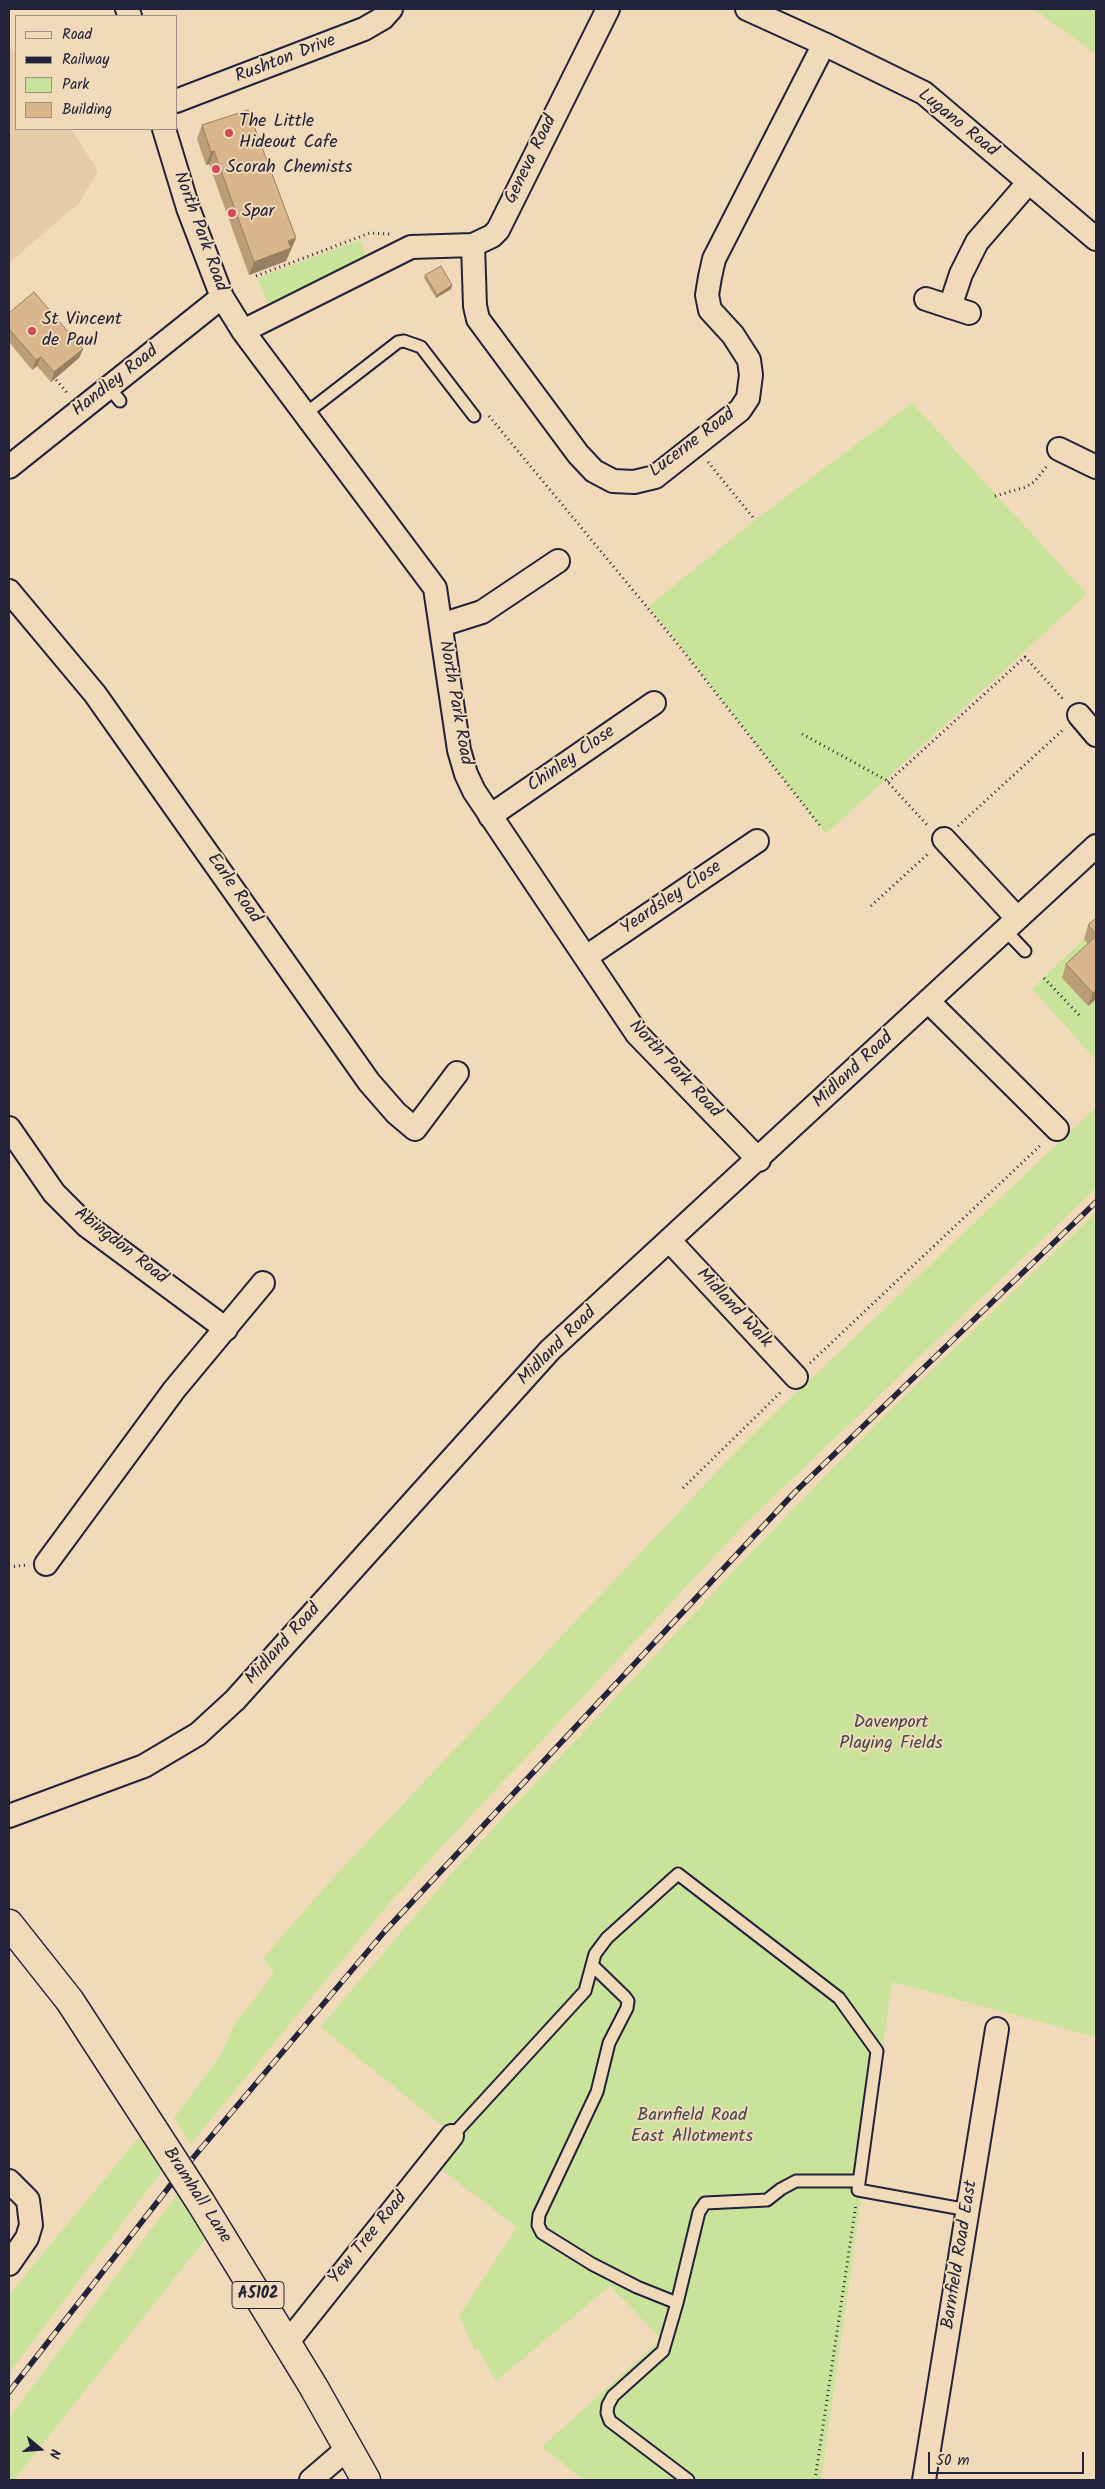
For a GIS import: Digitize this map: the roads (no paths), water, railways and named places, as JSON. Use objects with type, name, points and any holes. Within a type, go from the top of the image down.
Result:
[{"type":"main road","name":"Bramhall Lane","points":[[9,1924],[70,2001],[201,2203],[287,2342],[366,2480]]},
{"type":"street","name":"Rushton Drive","points":[[178,100],[356,33],[384,18],[391,9]]},
{"type":"street","name":"Geneva Road","points":[[243,331],[411,247],[473,245],[486,240],[498,230],[608,9]]},
{"type":"street","name":"Lugano Road","points":[[747,9],[824,44],[924,94],[1096,239]]},
{"type":"street","name":"Lucerne Road","points":[[473,245],[475,306],[478,319],[588,466],[600,476],[612,481],[644,480],[656,476],[745,405],[750,390],[751,375],[747,354],[733,335],[713,316],[708,304],[708,286],[714,259],[824,44]]},
{"type":"street","name":"North Park Road","points":[[164,130],[188,208],[222,297],[243,331],[434,588],[459,750],[466,774],[490,816],[637,1034],[759,1160]]},
{"type":"street","points":[[926,299],[959,310],[964,266],[977,242],[1028,183]]},
{"type":"street","name":"Handley Road","points":[[9,466],[81,410],[115,394],[222,297]]},
{"type":"street","points":[[1059,449],[1096,467]]},
{"type":"street","points":[[441,625],[482,612],[558,561]]},
{"type":"street","name":"Earle Road","points":[[9,591],[95,694],[369,1082],[396,1113],[415,1129],[457,1073]]},
{"type":"street","name":"Chinley Close","points":[[490,816],[654,703]]},
{"type":"street","points":[[1079,716],[1096,735]]},
{"type":"street","points":[[943,840],[1011,924]]},
{"type":"street","name":"Yeardsley Close","points":[[586,957],[758,842]]},
{"type":"street","name":"Midland Road","points":[[9,1816],[144,1766],[198,1734],[235,1700],[550,1350],[759,1160],[1096,846]]},
{"type":"street","points":[[928,1001],[1057,1129]]},
{"type":"street","name":"Abingdon Road","points":[[9,1128],[54,1193],[87,1226],[226,1329]]},
{"type":"street","name":"Midland Walk","points":[[670,1242],[796,1377]]},
{"type":"street","points":[[46,1564],[174,1390],[263,1283]]},
{"type":"street","name":"Barnfield Road East","points":[[924,2480],[997,2029]]},
{"type":"street","name":"Yew Tree Road","points":[[287,2342],[452,2136]]},
{"type":"street","points":[[9,2181],[28,2200],[31,2225],[27,2238],[9,2264]]},
{"type":"street","points":[[311,2480],[347,2449]]},
{"type":"lane","points":[[305,414],[398,342],[404,341],[421,347],[474,416]]},
{"type":"lane","points":[[1011,924],[1025,951]]},
{"type":"lane","points":[[452,2136],[585,1991],[595,1954],[606,1938],[678,1874],[839,1998],[877,2051],[859,2186]]},
{"type":"lane","points":[[592,1965],[625,1997],[628,2001],[627,2008],[609,2043],[601,2067],[597,2092],[539,2215],[538,2228],[542,2233],[592,2264],[637,2287],[677,2303]]},
{"type":"lane","points":[[688,2480],[610,2421],[607,2413],[608,2405],[614,2396],[664,2351],[699,2212],[705,2203],[768,2200],[781,2189],[796,2181],[859,2186],[968,2210]]},
{"type":"railway","points":[[9,2392],[176,2178],[385,1931],[795,1492],[1096,1202]]},
{"type":"place","name":"The Little Hideout Cafe","points":[[229,133]]},
{"type":"place","name":"Scorah Chemists","points":[[216,169]]},
{"type":"place","name":"Spar","points":[[232,213]]},
{"type":"place","name":"St Vincent de Paul","points":[[32,331]]},
{"type":"park label","name":"Davenport Playing Fields","points":[[891,1734]]},
{"type":"park label","name":"Barnfield Road East Allotments","points":[[692,2127]]}]
